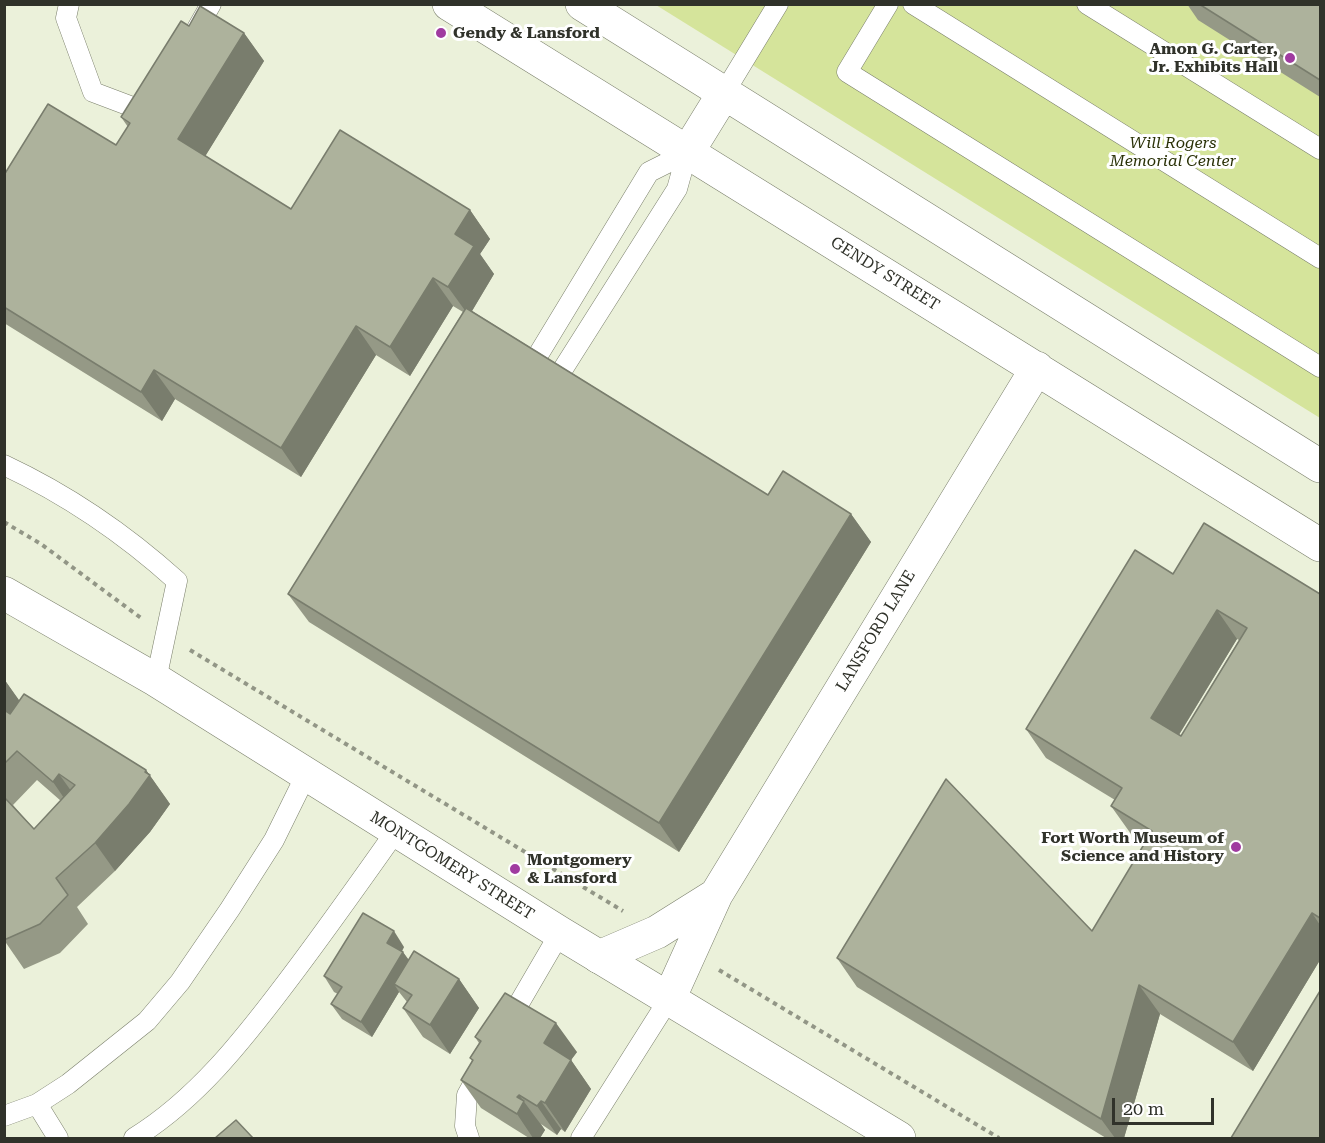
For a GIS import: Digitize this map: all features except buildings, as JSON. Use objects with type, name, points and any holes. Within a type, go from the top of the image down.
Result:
[{"type":"street","name":"GENDY STREET","points":[[449,4],[1320,545]]},
{"type":"street","points":[[582,4],[1320,466]]},
{"type":"street","points":[[687,153],[723,93]]},
{"type":"street","name":"LANSFORD LANE","points":[[669,999],[716,895],[1037,368]]},
{"type":"street","name":"MONTGOMERY STREET","points":[[4,593],[156,680],[560,933],[899,1138]]},
{"type":"street","name":"LANSFORD LANE","points":[[599,957],[657,932],[716,895]]},
{"type":"lane","points":[[69,4],[66,18],[93,92],[138,109],[160,94],[166,84]]},
{"type":"lane","points":[[183,54],[211,4]]},
{"type":"lane","points":[[723,93],[778,4]]},
{"type":"lane","points":[[888,4],[847,72],[1320,367]]},
{"type":"lane","points":[[914,4],[1320,258]]},
{"type":"lane","points":[[1087,4],[1320,149]]},
{"type":"lane","points":[[532,365],[649,172],[687,153]]},
{"type":"lane","points":[[556,380],[677,189],[687,153]]},
{"type":"lane","points":[[4,465],[38,481],[98,518],[142,549],[177,581],[156,680]]},
{"type":"lane","points":[[4,1116],[37,1104],[68,1084],[147,1021],[180,982],[230,909],[274,840],[306,775]]},
{"type":"lane","points":[[134,1138],[178,1106],[229,1055],[255,1025],[396,831]]},
{"type":"lane","points":[[469,1138],[465,1126],[467,1095],[560,933]]},
{"type":"lane","points":[[580,1138],[669,999]]},
{"type":"lane","points":[[37,1104],[57,1138]]},
{"type":"path","points":[[4,522],[41,544],[165,635],[657,932]]},
{"type":"path","points":[[689,952],[999,1138]]},
{"type":"green space","name":"Will Rogers Memorial Center","points":[[656,5],[1320,5],[1320,418]]},
{"type":"place","name":"Gendy & Lansford","points":[[441,33]]},
{"type":"place","name":"Amon G. Carter, Jr. Exhibits Hall","points":[[1290,58]]},
{"type":"place","name":"Fort Worth Museum of Science and History","points":[[1236,847]]},
{"type":"place","name":"Montgomery & Lansford","points":[[515,869]]}]
